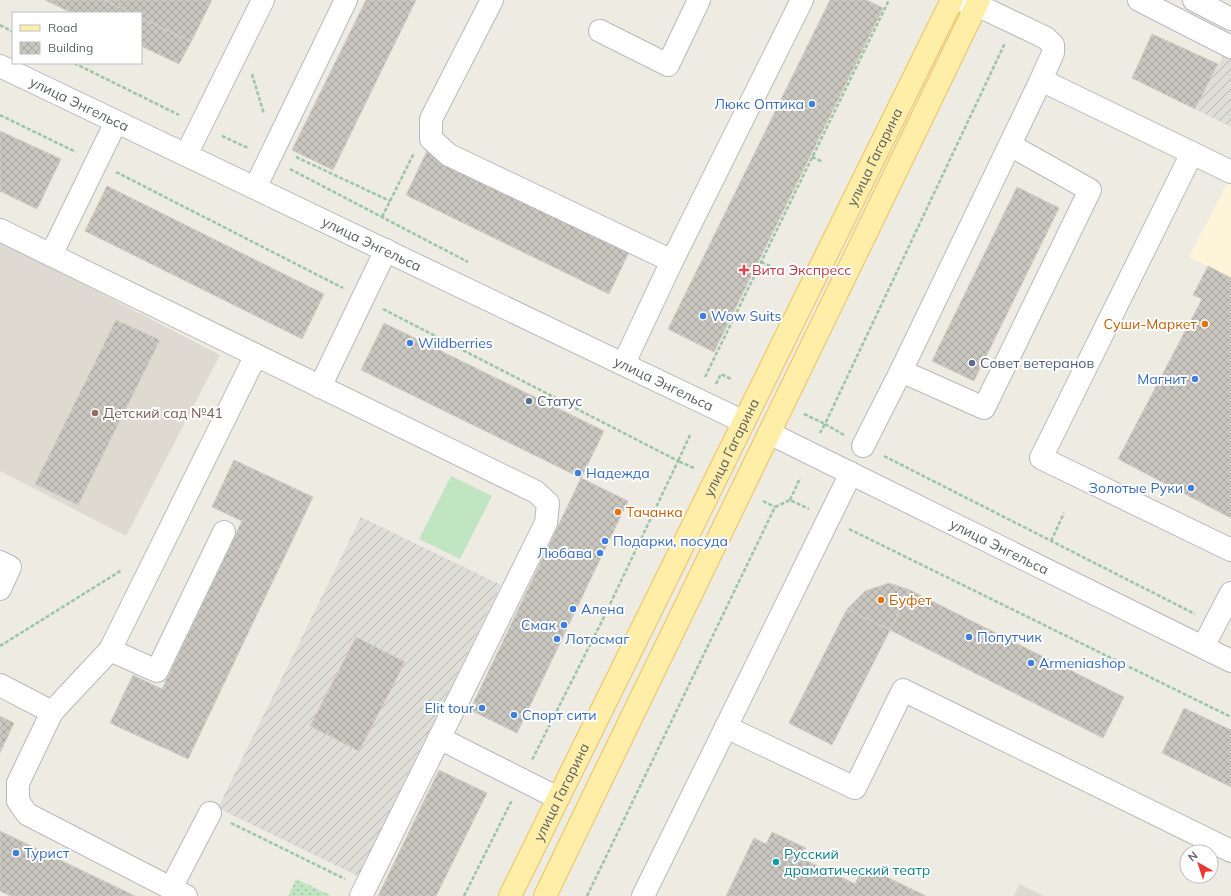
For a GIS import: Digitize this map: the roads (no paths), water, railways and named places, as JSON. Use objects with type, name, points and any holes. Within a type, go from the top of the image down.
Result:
[{"type":"main road","name":"улица Гагарина","points":[[510,896],[952,0]]},
{"type":"main road","name":"улица Гагарина","points":[[545,896],[769,433],[972,2]]},
{"type":"main road","points":[[744,422],[769,433]]},
{"type":"street","points":[[186,155],[263,0]]},
{"type":"street","points":[[255,188],[346,0]]},
{"type":"street","points":[[492,0],[431,120],[431,139],[449,155],[672,261]]},
{"type":"street","points":[[600,32],[668,65],[699,0]]},
{"type":"street","points":[[624,363],[672,261],[802,0]]},
{"type":"street","points":[[1140,0],[1231,47]]},
{"type":"street","points":[[1194,0],[1231,19]]},
{"type":"street","points":[[863,446],[1010,145],[1053,53],[1053,45],[1046,38],[972,2]]},
{"type":"street","name":"улица Энгельса","points":[[0,66],[624,363],[744,422]]},
{"type":"street","points":[[1041,80],[1231,172]]},
{"type":"street","points":[[51,255],[116,122]]},
{"type":"street","points":[[901,370],[984,408],[1090,190],[1010,145]]},
{"type":"street","points":[[1192,153],[1041,458],[1231,550]]},
{"type":"street","points":[[0,230],[536,492],[548,503],[546,523],[363,892]]},
{"type":"street","points":[[320,387],[386,250]]},
{"type":"street","points":[[210,813],[179,892],[27,814],[18,801],[18,784],[52,712],[110,650],[256,355]]},
{"type":"street","name":"улица Энгельса","points":[[769,433],[1231,660]]},
{"type":"street","points":[[643,896],[851,473]]},
{"type":"street","points":[[110,650],[157,671],[224,532]]},
{"type":"street","points":[[0,562],[10,567],[0,589]]},
{"type":"street","points":[[1203,647],[1231,593]]},
{"type":"street","points":[[0,685],[52,712]]},
{"type":"street","points":[[726,727],[855,788],[904,690],[1231,851]]},
{"type":"street","points":[[439,738],[558,798]]},
{"type":"place","name":"Люкс Оптика","points":[[812,104]]},
{"type":"place","name":"Вита Экспресс","points":[[744,270]]},
{"type":"place","name":"Wow Suits","points":[[703,316]]},
{"type":"place","name":"Суши-Маркет","points":[[1205,324]]},
{"type":"place","name":"Wildberries","points":[[410,343]]},
{"type":"place","name":"Совет ветеранов","points":[[972,363]]},
{"type":"place","name":"Магнит","points":[[1195,379]]},
{"type":"place","name":"Статус","points":[[529,401]]},
{"type":"place","name":"Детский сад №41","points":[[95,413]]},
{"type":"place","name":"Надежда","points":[[578,473]]},
{"type":"place","name":"Золотые Руки","points":[[1191,488]]},
{"type":"place","name":"Тачанка","points":[[618,512]]},
{"type":"place","name":"Подарки, посуда","points":[[605,541]]},
{"type":"place","name":"Любава","points":[[600,553]]},
{"type":"place","name":"Буфет","points":[[881,600]]},
{"type":"place","name":"Алена","points":[[573,609]]},
{"type":"place","name":"Смак","points":[[564,625]]},
{"type":"place","name":"Попутчик","points":[[969,637]]},
{"type":"place","name":"Лотосмаг","points":[[557,639]]},
{"type":"place","name":"Armeniashop","points":[[1031,663]]},
{"type":"place","name":"Elit tour","points":[[482,708]]},
{"type":"place","name":"Спорт сити","points":[[514,715]]},
{"type":"place","name":"Турист","points":[[16,853]]},
{"type":"place","name":"Русский драматический театр","points":[[776,862]]}]
